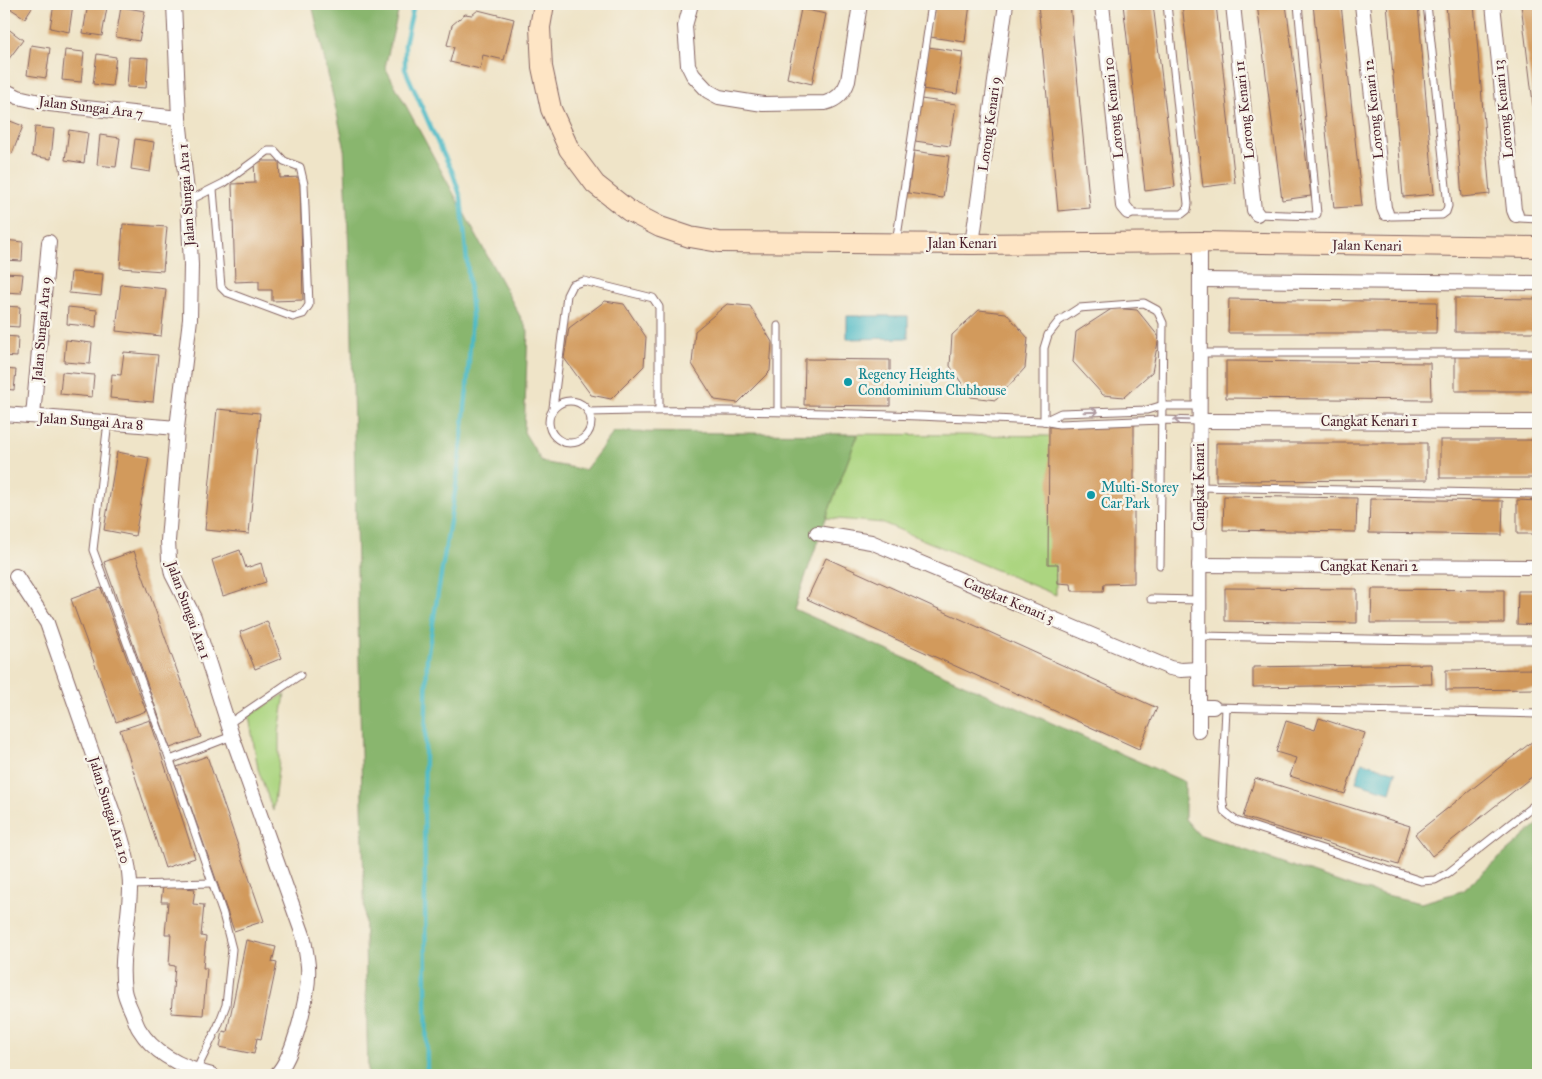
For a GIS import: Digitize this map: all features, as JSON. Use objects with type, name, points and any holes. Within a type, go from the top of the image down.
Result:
[{"type":"street","name":"Jalan Sungai Ara 1","points":[[174,4],[179,118],[188,201],[191,265],[190,319],[168,541],[169,559],[172,574],[194,617],[230,730],[303,935],[308,967],[305,998],[290,1052],[276,1075]]},
{"type":"street","name":"Jalan Kenari","points":[[544,4],[540,27],[542,66],[551,109],[569,149],[595,184],[630,211],[660,227],[690,237],[719,242],[972,244],[1200,242],[1538,247]]},
{"type":"street","points":[[691,4],[685,26],[688,64],[693,75],[708,91],[719,97],[763,104],[825,103],[834,101],[841,95],[846,89],[848,81],[860,4]]},
{"type":"street","name":"Lorong Kenari 9","points":[[972,244],[1006,4]]},
{"type":"street","name":"Lorong Kenari 10","points":[[1102,4],[1124,206],[1128,212]]},
{"type":"street","name":"Lorong Kenari 11","points":[[1232,4],[1254,210],[1257,214]]},
{"type":"street","name":"Lorong Kenari 12","points":[[1362,4],[1386,213]]},
{"type":"street","name":"Lorong Kenari 13","points":[[1493,4],[1516,215]]},
{"type":"street","name":"Jalan Sungai Ara 7","points":[[4,90],[18,97],[48,104],[179,118]]},
{"type":"street","name":"Jalan Sungai Ara 9","points":[[33,416],[49,242]]},
{"type":"street","name":"Cangkat Kenari","points":[[1199,731],[1213,708],[1199,669],[1200,242]]},
{"type":"street","points":[[1200,280],[1538,282]]},
{"type":"street","name":"Jalan Sungai Ara 8","points":[[4,414],[178,428]]},
{"type":"street","name":"Cangkat Kenari 1","points":[[1199,421],[1538,422]]},
{"type":"street","name":"Cangkat Kenari 3","points":[[818,533],[871,542],[1170,668],[1180,670],[1199,669]]},
{"type":"street","name":"Cangkat Kenari 2","points":[[1199,565],[1538,567]]},
{"type":"street","name":"Jalan Sungai Ara 10","points":[[16,576],[47,623],[128,858],[130,884],[124,963],[124,990],[138,1028],[152,1046],[174,1061],[196,1071],[212,1075]]},
{"type":"lane","points":[[896,243],[932,4]]},
{"type":"lane","points":[[1128,212],[1133,214],[1182,214],[1187,210],[1188,204],[1167,4]]},
{"type":"lane","points":[[1257,214],[1314,216],[1317,214],[1298,4]]},
{"type":"lane","points":[[1386,213],[1391,216],[1442,215],[1446,212],[1448,206],[1427,4]]},
{"type":"lane","points":[[188,201],[224,183],[268,151],[275,151],[284,160],[300,167],[304,184],[309,305],[303,314],[293,317],[226,292],[222,287],[213,189]]},
{"type":"lane","points":[[1516,215],[1520,218],[1538,219]]},
{"type":"lane","points":[[553,408],[561,402],[574,400],[580,403],[589,412],[591,420],[586,436],[580,441],[564,443],[551,433],[548,425],[548,417],[553,408],[567,294],[572,285],[584,281],[653,298],[659,307],[659,410]]},
{"type":"lane","points":[[1044,421],[1044,348],[1048,335],[1059,320],[1079,308],[1144,303],[1157,310],[1163,323],[1160,565]]},
{"type":"lane","points":[[778,326],[778,411]]},
{"type":"lane","points":[[1200,353],[1538,353]]},
{"type":"lane","points":[[1044,421],[1061,413],[1148,410],[1163,406],[1200,406]]},
{"type":"lane","points":[[589,412],[659,410],[778,411],[1044,421],[1059,424],[1162,420],[1199,421]]},
{"type":"lane","points":[[108,422],[92,550],[170,760],[223,914],[232,949],[226,1005],[196,1071]]},
{"type":"lane","points":[[1200,487],[1538,494]]},
{"type":"lane","points":[[1151,599],[1199,600]]},
{"type":"lane","points":[[1199,636],[1538,640]]},
{"type":"lane","points":[[170,760],[230,730],[300,675]]},
{"type":"lane","points":[[1538,714],[1213,708],[1224,811],[1236,821],[1421,881],[1435,880],[1448,873],[1538,802]]},
{"type":"lane","points":[[130,884],[212,883]]},
{"type":"green space","points":[[312,4],[400,4],[385,67],[528,331],[524,432],[542,462],[585,470],[614,432],[858,434],[794,609],[1185,782],[1185,819],[1198,834],[1356,888],[1421,903],[1462,891],[1538,824],[1538,1075],[368,1075],[351,294],[344,145]]},
{"type":"green space","points":[[858,434],[1057,436],[1056,595],[883,523],[826,518]]},
{"type":"green space","points":[[285,694],[279,732],[279,761],[273,811],[258,769],[249,716]]},
{"type":"water","points":[[847,316],[908,316],[908,338],[847,339]]},
{"type":"water","points":[[1362,762],[1396,772],[1390,792],[1356,782]]},
{"type":"building","points":[[14,4],[34,4],[25,18],[11,9]]},
{"type":"building","points":[[54,4],[73,4],[69,32],[50,28]]},
{"type":"building","points":[[88,4],[107,7],[102,36],[83,33]]},
{"type":"building","points":[[935,4],[970,4],[965,42],[930,37]]},
{"type":"building","points":[[1038,4],[1070,4],[1090,208],[1058,211]]},
{"type":"building","points":[[1123,4],[1153,4],[1175,187],[1145,191]]},
{"type":"building","points":[[1182,4],[1216,4],[1235,183],[1203,187]]},
{"type":"building","points":[[1257,4],[1286,4],[1311,196],[1282,200]]},
{"type":"building","points":[[1313,4],[1341,4],[1362,206],[1334,208]]},
{"type":"building","points":[[1387,4],[1418,4],[1434,194],[1403,197]]},
{"type":"building","points":[[1446,4],[1474,4],[1490,194],[1462,197]]},
{"type":"building","points":[[1521,4],[1538,4],[1538,136],[1537,136]]},
{"type":"building","points":[[121,7],[145,11],[139,41],[116,37]]},
{"type":"building","points":[[801,9],[826,14],[812,84],[787,78]]},
{"type":"building","points":[[478,10],[514,19],[504,60],[483,55],[480,69],[450,62],[454,47],[447,45],[452,25],[465,14],[472,15]]},
{"type":"building","points":[[7,28],[23,40],[5,64],[4,33]]},
{"type":"building","points":[[31,45],[50,48],[46,78],[27,75]]},
{"type":"building","points":[[928,47],[963,52],[957,94],[922,89]]},
{"type":"building","points":[[65,50],[84,52],[81,82],[62,80]]},
{"type":"building","points":[[97,54],[116,57],[112,86],[93,84]]},
{"type":"building","points":[[129,57],[148,58],[146,88],[127,87]]},
{"type":"building","points":[[921,99],[956,104],[950,146],[915,141]]},
{"type":"building","points":[[5,119],[23,126],[12,154],[4,150]]},
{"type":"building","points":[[35,127],[54,129],[51,159],[32,156]]},
{"type":"building","points":[[69,130],[88,133],[84,163],[65,160]]},
{"type":"building","points":[[100,135],[120,138],[116,167],[97,165]]},
{"type":"building","points":[[135,139],[154,142],[150,172],[131,169]]},
{"type":"building","points":[[914,151],[949,156],[943,198],[908,193]]},
{"type":"building","points":[[254,161],[279,161],[280,178],[300,177],[303,300],[272,301],[272,290],[259,290],[259,281],[235,282],[232,184],[255,183]]},
{"type":"building","points":[[123,224],[167,227],[163,271],[120,268]]},
{"type":"building","points":[[4,240],[23,242],[22,261],[4,260]]},
{"type":"building","points":[[71,272],[103,274],[101,296],[69,293]]},
{"type":"building","points":[[4,273],[23,274],[21,293],[4,292]]},
{"type":"building","points":[[121,284],[166,289],[161,336],[116,331]]},
{"type":"building","points":[[1455,298],[1538,299],[1538,332],[1455,332]]},
{"type":"building","points":[[1229,299],[1437,302],[1436,333],[1228,333]]},
{"type":"building","points":[[605,301],[624,304],[646,337],[644,366],[611,399],[591,395],[564,358],[569,328]]},
{"type":"building","points":[[727,304],[750,306],[772,342],[770,371],[738,403],[715,400],[692,364],[695,331]]},
{"type":"building","points":[[4,306],[20,307],[19,327],[4,326]]},
{"type":"building","points":[[68,307],[97,310],[96,327],[67,324]]},
{"type":"building","points":[[1113,308],[1137,310],[1159,337],[1152,372],[1124,397],[1103,395],[1073,362],[1076,332]]},
{"type":"building","points":[[979,310],[1006,313],[1028,338],[1025,368],[996,400],[971,397],[950,366],[952,335]]},
{"type":"building","points":[[4,336],[18,337],[17,357],[4,356]]},
{"type":"building","points":[[66,340],[92,343],[90,364],[64,362]]},
{"type":"building","points":[[124,352],[158,355],[153,402],[110,398],[112,374],[121,375]]},
{"type":"building","points":[[1455,354],[1538,355],[1538,391],[1455,391]]},
{"type":"building","name":"Regency Heights Condominium Clubhouse","points":[[805,359],[890,360],[890,406],[804,405]]},
{"type":"building","points":[[1226,361],[1430,363],[1431,400],[1226,398]]},
{"type":"building","points":[[4,369],[16,370],[14,390],[4,389]]},
{"type":"building","points":[[62,372],[94,375],[92,397],[60,394]]},
{"type":"building","points":[[217,409],[260,413],[249,534],[205,530]]},
{"type":"building","name":"Multi-Storey Car Park","points":[[1134,424],[1134,583],[1104,584],[1103,591],[1072,591],[1071,584],[1058,583],[1058,564],[1048,564],[1049,427]]},
{"type":"building","points":[[1440,440],[1538,440],[1538,478],[1440,478]]},
{"type":"building","points":[[1216,443],[1427,443],[1427,480],[1216,481]]},
{"type":"building","points":[[117,452],[149,458],[135,536],[104,530]]},
{"type":"building","points":[[1224,496],[1357,498],[1356,532],[1223,530]]},
{"type":"building","points":[[1370,499],[1503,501],[1502,535],[1369,533]]},
{"type":"building","points":[[1517,500],[1538,501],[1538,534],[1517,534]]},
{"type":"building","points":[[240,550],[246,568],[261,563],[266,582],[223,596],[212,560]]},
{"type":"building","points":[[134,551],[201,737],[170,748],[104,562]]},
{"type":"building","points":[[826,558],[1157,708],[1139,749],[807,599]]},
{"type":"building","points":[[101,588],[146,711],[116,722],[71,599]]},
{"type":"building","points":[[1225,588],[1357,589],[1357,623],[1225,621]]},
{"type":"building","points":[[1372,589],[1504,590],[1504,623],[1371,623]]},
{"type":"building","points":[[1518,591],[1538,591],[1538,625],[1517,624]]},
{"type":"building","points":[[267,621],[282,658],[255,669],[240,632]]},
{"type":"building","points":[[1431,664],[1432,684],[1253,687],[1253,667]]},
{"type":"building","points":[[1538,669],[1538,689],[1446,690],[1446,670]]},
{"type":"building","points":[[1319,718],[1365,733],[1345,794],[1290,776],[1296,758],[1276,752],[1286,721],[1315,730]]},
{"type":"building","points":[[150,720],[195,858],[165,868],[120,730]]},
{"type":"building","points":[[1538,737],[1538,772],[1432,856],[1415,834]]},
{"type":"building","points":[[207,756],[264,921],[234,931],[177,767]]},
{"type":"building","points":[[1255,778],[1410,826],[1398,865],[1243,817]]},
{"type":"building","points":[[163,886],[195,889],[193,904],[204,905],[201,936],[206,937],[203,968],[207,968],[203,1015],[171,1013],[175,966],[169,965],[171,934],[165,934],[168,902],[161,902]]},
{"type":"building","points":[[246,940],[276,947],[272,962],[277,963],[261,1039],[257,1038],[254,1054],[220,1047],[223,1031],[227,1032]]},
{"type":"waterway","points":[[414,4],[405,44],[405,69],[452,171],[461,198],[472,315],[467,389],[457,480],[427,658],[424,803],[427,1075]]},
{"type":"place","name":"Regency Heights Condominium Clubhouse","points":[[848,382]]},
{"type":"place","name":"Multi-Storey Car Park","points":[[1091,495]]}]
